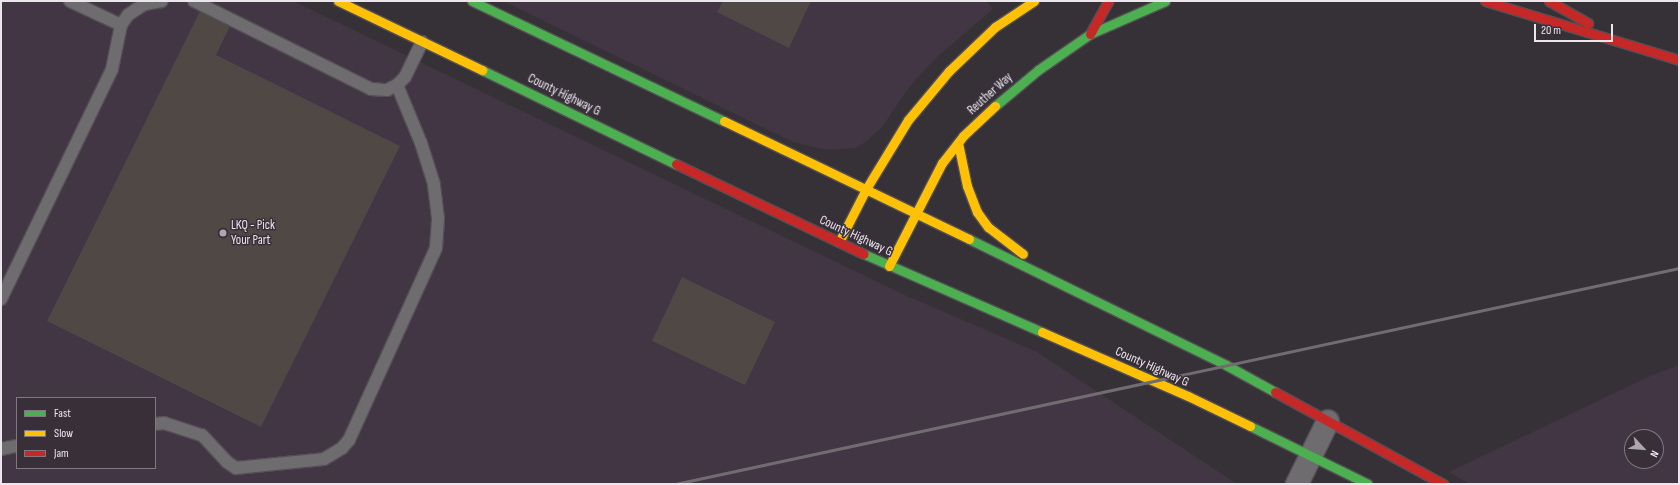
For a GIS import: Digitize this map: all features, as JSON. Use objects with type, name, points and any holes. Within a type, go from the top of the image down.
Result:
[{"type":"main road","name":"County Highway G","points":[[338,1],[889,266],[1188,396],[1368,484]]},
{"type":"main road","points":[[472,1],[915,212],[1226,365],[1443,484]]},
{"type":"main road","points":[[839,242],[866,189],[908,120],[949,71],[995,27],[1034,1]]},
{"type":"main road","points":[[1090,34],[1108,1]]},
{"type":"main road","name":"Reuther Way","points":[[889,266],[915,212],[942,163],[958,143],[995,106],[1038,70],[1090,34],[1165,1]]},
{"type":"main road","points":[[1485,1],[1679,60]]},
{"type":"main road","points":[[1549,1],[1622,43]]},
{"type":"main road","points":[[958,143],[967,186],[977,212],[988,227],[1062,284]]},
{"type":"street","points":[[1297,484],[1328,421]]},
{"type":"lane","points":[[70,1],[121,25]]},
{"type":"lane","points":[[1,299],[112,69],[121,25],[128,15],[145,4],[162,1]]},
{"type":"lane","points":[[194,1],[275,39],[371,89],[387,90],[397,85],[405,76],[422,42]]},
{"type":"lane","points":[[156,424],[164,423],[202,435],[227,462],[236,468],[324,459],[342,448],[349,440],[436,248],[438,218],[434,184],[421,143],[397,85]]},
{"type":"lane","points":[[1,449],[16,446]]},
{"type":"shaded area","points":[[1,1],[293,1],[907,296],[1037,352],[1237,484],[1,484]]},
{"type":"shaded area","points":[[503,1],[987,1],[993,9],[938,56],[910,86],[882,127],[867,141],[855,148],[826,150],[793,142]]},
{"type":"shaded area","points":[[1679,365],[1679,484],[1469,484],[1449,472],[1650,376]]},
{"type":"building","points":[[723,1],[811,1],[789,48],[717,12]]},
{"type":"building","name":"LKQ - Pick Your Part","points":[[201,9],[231,24],[216,55],[400,146],[261,427],[47,321]]},
{"type":"building","points":[[682,277],[775,322],[745,385],[652,341]]},
{"type":"railway","points":[[675,484],[1679,268]]},
{"type":"traffic: fast","points":[[472,1],[724,121]]},
{"type":"traffic: fast","points":[[995,106],[1038,70],[1090,34],[1165,1]]},
{"type":"traffic: fast","points":[[482,70],[676,164]]},
{"type":"traffic: fast","points":[[969,239],[1226,365],[1275,392]]},
{"type":"traffic: fast","points":[[864,254],[1042,332]]},
{"type":"traffic: fast","points":[[1250,426],[1368,484]]},
{"type":"traffic: slow","points":[[338,1],[482,70]]},
{"type":"traffic: slow","points":[[839,242],[866,189],[908,120],[949,71],[995,27],[1034,1]]},
{"type":"traffic: slow","points":[[889,266],[942,163],[963,136],[995,106]]},
{"type":"traffic: slow","points":[[724,121],[969,239]]},
{"type":"traffic: slow","points":[[958,143],[967,186],[977,212],[988,227],[1023,254]]},
{"type":"traffic: slow","points":[[1042,332],[1188,396],[1250,426]]},
{"type":"traffic: jam","points":[[1090,34],[1108,1]]},
{"type":"traffic: jam","points":[[1485,1],[1679,60]]},
{"type":"traffic: jam","points":[[1549,1],[1588,23]]},
{"type":"traffic: jam","points":[[676,164],[864,254]]},
{"type":"traffic: jam","points":[[1275,392],[1443,484]]},
{"type":"place","name":"LKQ - Pick Your Part","points":[[223,233]]}]
